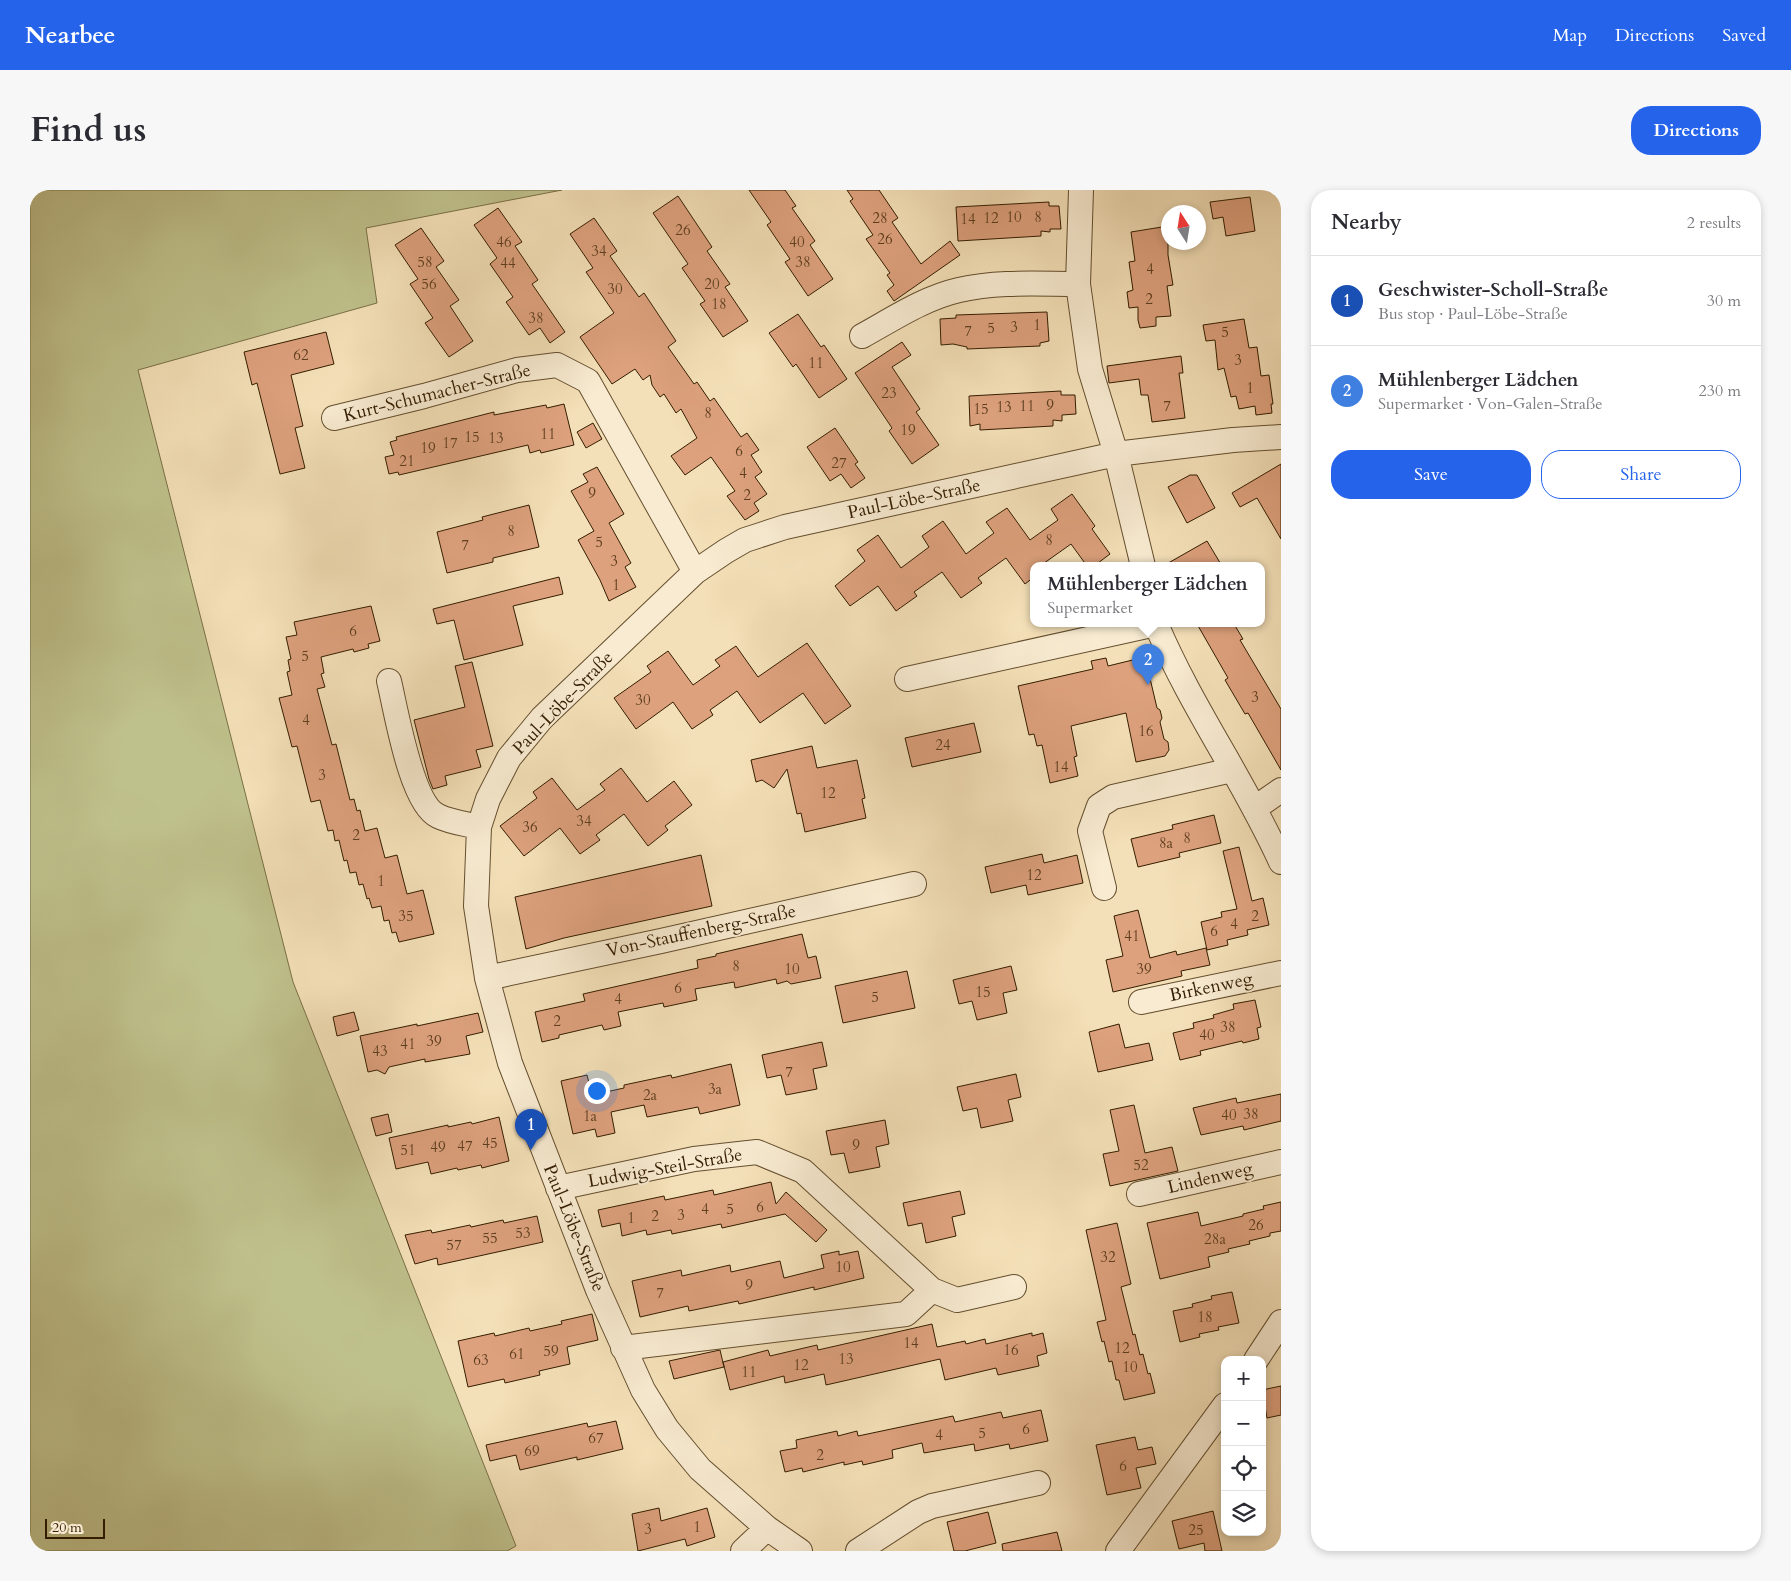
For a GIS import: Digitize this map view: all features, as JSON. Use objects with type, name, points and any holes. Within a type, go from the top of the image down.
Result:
[{"type":"street","points":[[1081,190],[1078,284],[1090,370],[1116,454],[1142,562]]},
{"type":"street","points":[[862,336],[924,302],[958,290],[993,285],[1078,284]]},
{"type":"street","name":"Kurt-Schumacher-Straße","points":[[334,418],[424,396],[517,370],[557,365],[588,380],[695,572]]},
{"type":"street","name":"Paul-Löbe-Straße","points":[[800,1551],[768,1528],[700,1469],[667,1429],[643,1390],[623,1348],[510,1063],[487,978],[476,906],[479,827],[488,799],[509,758],[549,712],[695,572],[745,540],[785,527],[1116,454],[1233,440],[1281,437]]},
{"type":"street","points":[[907,679],[1142,627]]},
{"type":"street","points":[[1157,627],[1177,672],[1255,808],[1281,862]]},
{"type":"street","points":[[389,681],[413,779],[422,801],[436,816],[479,827]]},
{"type":"street","points":[[1104,888],[1090,831],[1099,806],[1113,797],[1232,770]]},
{"type":"street","points":[[1255,808],[1281,790]]},
{"type":"street","name":"Von-Stauffenberg-Straße","points":[[487,978],[914,884]]},
{"type":"street","name":"Birkenweg","points":[[1141,1002],[1281,973]]},
{"type":"street","name":"Ludwig-Steil-Straße","points":[[558,1188],[694,1159],[757,1152],[803,1171],[932,1290],[957,1300],[1014,1287]]},
{"type":"street","name":"Lindenweg","points":[[1139,1194],[1281,1162]]},
{"type":"street","points":[[623,1348],[906,1314],[932,1290]]},
{"type":"street","points":[[1259,1356],[1281,1322]]},
{"type":"street","points":[[1118,1551],[1221,1410]]},
{"type":"street","points":[[858,1551],[918,1512],[932,1506],[1038,1483]]},
{"type":"street","points":[[743,1551],[768,1528]]},
{"type":"green space","points":[[30,190],[562,190],[366,228],[377,303],[138,370],[293,982],[516,1546],[507,1551],[30,1551]]},
{"type":"building","points":[[749,190],[785,190],[796,206],[792,208],[815,241],[810,245],[833,279],[808,296],[785,262],[790,259],[767,225],[771,222]]},
{"type":"building","points":[[847,190],[879,190],[898,218],[892,222],[921,264],[950,241],[960,255],[894,301],[887,291],[894,285],[887,275],[890,273],[866,239],[873,235],[850,201],[853,199]]},
{"type":"building","points":[[678,196],[712,247],[707,251],[730,284],[725,287],[748,321],[723,337],[700,304],[705,301],[682,268],[688,264],[653,213]]},
{"type":"building","points":[[1250,197],[1255,231],[1226,236],[1223,217],[1213,219],[1210,202]]},
{"type":"building","points":[[1049,202],[1049,206],[1059,206],[1061,229],[1050,229],[1050,232],[1041,231],[1041,236],[958,241],[956,207]]},
{"type":"building","points":[[498,208],[522,242],[515,246],[538,280],[532,284],[565,332],[550,343],[540,328],[529,335],[506,302],[513,297],[490,264],[497,258],[474,225]]},
{"type":"building","points":[[594,218],[617,251],[610,256],[639,297],[644,293],[676,341],[668,347],[694,384],[697,382],[710,401],[714,398],[741,437],[747,433],[759,450],[751,455],[762,472],[755,477],[767,494],[754,503],[759,511],[745,520],[727,496],[735,491],[711,457],[685,475],[671,456],[697,438],[681,409],[676,413],[664,394],[660,397],[652,385],[650,375],[643,380],[635,369],[612,384],[580,337],[614,313],[586,272],[593,268],[570,234]]},
{"type":"building","points":[[1161,227],[1161,250],[1168,250],[1173,285],[1167,286],[1171,316],[1156,317],[1156,326],[1140,328],[1138,307],[1129,308],[1127,292],[1133,290],[1129,262],[1135,261],[1131,232]]},
{"type":"building","points":[[421,228],[444,261],[436,267],[459,300],[450,306],[473,341],[449,357],[425,323],[433,318],[410,284],[418,279],[395,245]]},
{"type":"building","points":[[1047,312],[1049,341],[1040,343],[1040,346],[967,349],[967,347],[953,344],[941,345],[940,319],[956,318],[956,315]]},
{"type":"building","points":[[798,314],[821,347],[824,345],[847,379],[819,398],[796,364],[793,367],[769,333]]},
{"type":"building","points":[[1244,319],[1249,348],[1257,347],[1261,376],[1269,375],[1273,404],[1271,404],[1272,413],[1256,415],[1255,406],[1239,409],[1236,396],[1231,397],[1224,368],[1218,370],[1215,340],[1206,341],[1203,325]]},
{"type":"building","points":[[326,332],[334,364],[291,375],[303,426],[295,428],[305,468],[280,474],[257,383],[252,385],[244,352]]},
{"type":"building","points":[[902,342],[911,355],[892,367],[920,409],[916,412],[939,445],[912,464],[889,431],[892,428],[855,373]]},
{"type":"building","points":[[1181,356],[1183,373],[1179,373],[1185,418],[1152,422],[1148,395],[1141,395],[1139,379],[1109,383],[1107,366]]},
{"type":"building","points":[[1061,391],[1061,395],[1075,395],[1076,414],[1062,415],[1062,421],[1053,420],[1053,426],[980,430],[980,424],[970,426],[969,396]]},
{"type":"building","points":[[564,404],[574,445],[541,453],[540,450],[530,453],[528,445],[399,475],[398,472],[389,474],[385,457],[394,455],[390,442],[397,440],[396,437],[494,412],[494,415],[546,405],[547,408]]},
{"type":"building","points":[[593,423],[602,439],[586,448],[577,432]]},
{"type":"building","points":[[835,428],[858,462],[855,464],[865,478],[851,488],[841,474],[830,481],[807,447]]},
{"type":"building","points":[[1281,464],[1281,539],[1257,498],[1240,507],[1232,493]]},
{"type":"building","points":[[597,467],[624,514],[609,523],[631,563],[625,567],[636,587],[609,601],[578,540],[594,531],[571,491],[588,482],[583,474]]},
{"type":"building","points":[[1190,475],[1197,475],[1215,508],[1187,523],[1168,487]]},
{"type":"building","points":[[1072,494],[1095,526],[1092,529],[1110,554],[1099,562],[1084,562],[1071,544],[1046,562],[1030,562],[1030,580],[1025,584],[1006,558],[978,578],[982,583],[961,598],[942,572],[914,592],[917,596],[896,611],[878,586],[850,606],[835,586],[865,561],[857,550],[878,535],[901,568],[929,547],[922,536],[943,521],[966,554],[994,533],[986,522],[1007,508],[1030,540],[1058,520],[1051,509]]},
{"type":"building","points":[[529,505],[539,547],[493,558],[493,562],[447,573],[437,532],[483,520],[482,517]]},
{"type":"building","points":[[1207,541],[1220,562],[1170,562]]},
{"type":"building","points":[[559,577],[563,594],[513,606],[523,645],[464,660],[454,620],[437,624],[433,609]]},
{"type":"building","points":[[371,606],[380,641],[368,644],[369,648],[354,652],[353,649],[321,657],[324,673],[321,674],[325,687],[317,689],[332,745],[336,744],[350,800],[354,799],[357,811],[360,810],[365,831],[377,828],[385,858],[397,855],[407,894],[423,890],[434,934],[399,942],[396,932],[392,933],[389,920],[384,921],[381,906],[372,908],[369,898],[367,899],[363,884],[359,885],[356,872],[350,873],[347,860],[344,861],[339,840],[335,841],[333,830],[328,831],[320,800],[311,802],[297,746],[292,747],[279,698],[292,695],[287,672],[290,671],[288,660],[291,659],[286,637],[297,635],[294,622]]},
{"type":"building","points":[[1199,627],[1236,627],[1243,639],[1240,640],[1281,709],[1281,770],[1248,713],[1245,714],[1225,680],[1228,678]]},
{"type":"building","points":[[807,643],[851,706],[825,724],[803,693],[760,723],[737,691],[710,710],[713,715],[692,729],[673,702],[636,729],[614,698],[651,672],[647,666],[668,651],[693,685],[720,666],[715,660],[736,646],[758,677]]},
{"type":"building","points":[[1145,657],[1157,708],[1160,710],[1162,718],[1160,722],[1164,739],[1168,742],[1169,750],[1165,756],[1136,762],[1126,713],[1071,726],[1077,756],[1074,757],[1078,776],[1050,783],[1042,745],[1037,746],[1034,734],[1029,735],[1018,686],[1093,669],[1091,661],[1106,658],[1108,666]]},
{"type":"building","points":[[472,662],[493,746],[476,750],[481,767],[445,776],[447,785],[433,789],[414,720],[465,707],[455,666]]},
{"type":"building","points":[[974,723],[981,752],[912,767],[905,738]]},
{"type":"building","points":[[812,746],[817,768],[857,760],[865,798],[862,799],[866,818],[805,832],[801,813],[797,814],[787,769],[774,788],[762,780],[756,782],[751,760]]},
{"type":"building","points":[[621,768],[647,802],[674,781],[692,805],[665,826],[668,830],[648,846],[624,814],[596,835],[600,840],[580,854],[560,828],[524,856],[500,826],[537,798],[533,792],[552,778],[577,810],[605,790],[600,784]]},
{"type":"building","points":[[1214,815],[1221,843],[1179,853],[1180,857],[1138,867],[1131,839],[1173,829],[1172,825]]},
{"type":"building","points":[[1239,847],[1252,901],[1263,898],[1269,925],[1247,930],[1248,935],[1227,940],[1228,945],[1207,950],[1201,922],[1222,917],[1221,912],[1237,909],[1223,851]]},
{"type":"building","points":[[1042,854],[1044,863],[1077,855],[1083,883],[1028,895],[1026,885],[991,893],[985,867]]},
{"type":"building","points":[[701,855],[712,906],[564,938],[526,949],[515,897]]},
{"type":"building","points":[[1138,910],[1150,958],[1176,951],[1177,955],[1206,948],[1210,965],[1181,971],[1182,976],[1113,992],[1106,960],[1123,956],[1114,916]]},
{"type":"building","points":[[802,934],[808,958],[816,956],[821,978],[791,984],[787,981],[777,984],[776,979],[735,988],[734,982],[695,989],[697,1000],[664,1007],[663,1003],[618,1012],[621,1026],[604,1030],[602,1025],[559,1035],[559,1038],[542,1042],[535,1012],[585,1001],[583,994],[698,968],[697,960],[716,956],[716,954]]},
{"type":"building","points":[[1011,966],[1017,990],[1003,993],[1007,1013],[977,1020],[972,1001],[959,1004],[953,980]]},
{"type":"building","points":[[907,971],[915,1008],[843,1023],[835,986]]},
{"type":"building","points":[[1255,1000],[1261,1027],[1257,1028],[1259,1039],[1200,1051],[1201,1055],[1180,1060],[1173,1033],[1194,1028],[1193,1023],[1214,1018],[1213,1015],[1234,1009],[1233,1004]]},
{"type":"building","points":[[354,1012],[359,1030],[337,1036],[333,1017]]},
{"type":"building","points":[[478,1013],[483,1032],[466,1036],[470,1054],[425,1062],[425,1059],[389,1067],[385,1074],[377,1070],[368,1072],[360,1036]]},
{"type":"building","points":[[1119,1024],[1125,1048],[1149,1043],[1153,1060],[1098,1072],[1089,1032]]},
{"type":"building","points":[[822,1042],[827,1066],[813,1069],[817,1089],[786,1095],[781,1075],[767,1078],[762,1055]]},
{"type":"building","points":[[731,1064],[740,1105],[700,1114],[698,1107],[647,1117],[644,1105],[611,1112],[615,1133],[597,1137],[595,1129],[573,1134],[561,1081],[587,1075],[592,1095],[624,1088],[624,1085],[671,1075],[672,1078]]},
{"type":"building","points":[[1016,1074],[1021,1097],[1008,1100],[1013,1121],[981,1128],[977,1108],[963,1111],[957,1087]]},
{"type":"building","points":[[1281,1094],[1281,1121],[1244,1130],[1243,1126],[1201,1135],[1193,1108],[1236,1098],[1237,1103]]},
{"type":"building","points":[[1134,1105],[1145,1153],[1172,1147],[1178,1171],[1110,1186],[1103,1154],[1119,1151],[1110,1110]]},
{"type":"building","points":[[388,1114],[392,1132],[376,1136],[371,1118]]},
{"type":"building","points":[[499,1117],[509,1161],[482,1168],[481,1165],[431,1174],[428,1162],[396,1169],[389,1138],[448,1125],[448,1127],[471,1122],[472,1124]]},
{"type":"building","points":[[885,1120],[889,1144],[876,1147],[880,1167],[849,1173],[844,1153],[831,1155],[826,1131]]},
{"type":"building","points":[[771,1182],[776,1204],[786,1192],[827,1230],[816,1242],[785,1214],[722,1228],[721,1224],[672,1234],[671,1230],[647,1235],[646,1230],[622,1236],[620,1223],[602,1227],[598,1210],[664,1196],[665,1200],[713,1190],[714,1195]]},
{"type":"building","points":[[960,1191],[965,1214],[952,1217],[956,1236],[926,1243],[922,1223],[908,1226],[903,1203]]},
{"type":"building","points":[[1281,1202],[1281,1231],[1249,1241],[1250,1244],[1228,1249],[1229,1252],[1208,1257],[1210,1267],[1160,1279],[1147,1223],[1198,1212],[1201,1226],[1243,1216],[1243,1214],[1264,1209],[1263,1206]]},
{"type":"building","points":[[537,1216],[543,1242],[438,1265],[437,1258],[415,1264],[405,1235],[431,1230],[432,1233],[503,1220],[504,1223]]},
{"type":"building","points":[[1117,1223],[1131,1284],[1121,1287],[1133,1335],[1135,1334],[1140,1355],[1143,1354],[1155,1393],[1124,1400],[1119,1380],[1116,1380],[1112,1361],[1109,1362],[1104,1341],[1102,1342],[1097,1322],[1106,1320],[1086,1230]]},
{"type":"building","points":[[839,1251],[839,1255],[858,1251],[864,1278],[814,1290],[814,1287],[739,1304],[738,1301],[689,1311],[688,1306],[640,1317],[632,1281],[681,1270],[682,1276],[730,1265],[731,1272],[780,1261],[784,1278],[824,1268],[821,1255]]},
{"type":"building","points":[[1232,1292],[1239,1323],[1218,1327],[1219,1330],[1199,1334],[1200,1337],[1180,1342],[1173,1311],[1193,1307],[1192,1304],[1212,1299],[1211,1296]]},
{"type":"building","points":[[592,1314],[598,1340],[567,1347],[570,1364],[539,1371],[540,1375],[505,1383],[504,1379],[468,1387],[458,1341],[494,1333],[495,1336],[529,1328],[530,1331],[562,1324],[561,1321]]},
{"type":"building","points":[[932,1324],[937,1347],[965,1341],[966,1344],[985,1339],[986,1344],[1032,1333],[1032,1336],[1043,1333],[1047,1353],[1037,1356],[1039,1366],[998,1375],[996,1368],[945,1380],[940,1359],[826,1385],[824,1374],[785,1383],[784,1376],[730,1390],[723,1362],[768,1350],[770,1356],[817,1345],[818,1350]]},
{"type":"building","points":[[720,1350],[724,1367],[674,1379],[669,1361]]},
{"type":"building","points":[[1281,1386],[1281,1415],[1267,1418],[1266,1389]]},
{"type":"building","points":[[1041,1410],[1048,1441],[1010,1449],[1009,1444],[975,1451],[974,1444],[924,1453],[922,1443],[892,1450],[893,1458],[863,1465],[862,1461],[844,1465],[844,1462],[803,1472],[802,1468],[785,1472],[780,1451],[797,1448],[796,1440],[837,1431],[838,1436],[857,1431],[858,1436],[953,1416],[955,1422],[1001,1412],[1003,1418]]},
{"type":"building","points":[[616,1421],[623,1449],[577,1460],[577,1457],[520,1470],[516,1455],[490,1461],[486,1445],[587,1423],[588,1427]]},
{"type":"building","points":[[1135,1437],[1138,1450],[1152,1447],[1156,1464],[1136,1468],[1141,1488],[1107,1495],[1096,1445]]},
{"type":"building","points":[[659,1508],[661,1521],[707,1508],[715,1537],[687,1546],[685,1539],[638,1551],[632,1514]]},
{"type":"building","points":[[1213,1511],[1222,1551],[1205,1551],[1204,1543],[1179,1549],[1172,1521]]},
{"type":"building","points":[[988,1512],[996,1543],[965,1551],[954,1551],[947,1522]]},
{"type":"building","points":[[1057,1532],[1062,1551],[1003,1551],[1002,1544]]},
{"type":"place","name":"Mühlenberger Lädchen","points":[[1148,685]]},
{"type":"place","name":"Geschwister-Scholl-Straße","points":[[531,1150]]}]
